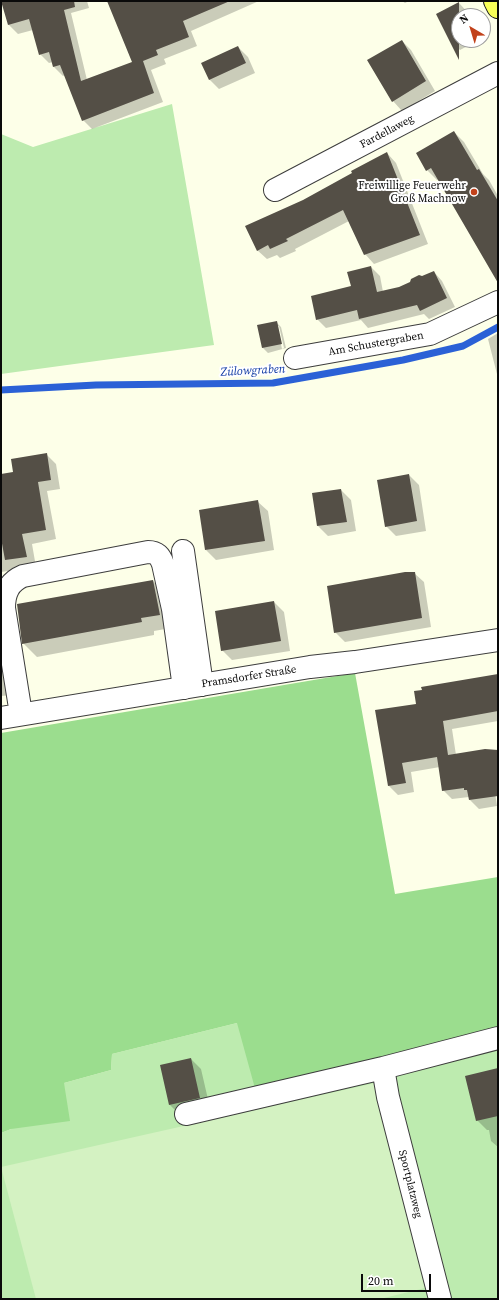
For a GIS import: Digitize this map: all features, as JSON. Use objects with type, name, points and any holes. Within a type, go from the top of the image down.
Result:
[{"type":"main road","points":[[495,1],[498,7]]},
{"type":"street","name":"Fardellaweg","points":[[275,190],[498,73]]},
{"type":"street","name":"Am Schustergraben","points":[[295,358],[430,334],[498,302]]},
{"type":"street","points":[[183,551],[193,686]]},
{"type":"street","points":[[11,716],[4,608],[4,598],[8,588],[17,578],[23,576],[144,552],[154,552],[160,557],[163,564],[193,686]]},
{"type":"street","name":"Pramsdorfer Straße","points":[[11,716],[310,667],[354,662],[498,640]]},
{"type":"street","points":[[186,1114],[383,1068],[498,1038]]},
{"type":"street","name":"Sportplatzweg","points":[[383,1068],[388,1097],[440,1299]]},
{"type":"green space","points":[[172,104],[214,345],[1,374],[1,134],[33,147]]},
{"type":"green space","points":[[355,673],[395,894],[498,877],[498,1048],[256,1092],[237,1023],[112,1054],[111,1070],[64,1083],[70,1121],[11,1129],[1,1133],[1,733]]},
{"type":"green space","points":[[237,1023],[498,1048],[498,1299],[1,1299],[1,1133],[11,1129],[64,1083],[111,1070],[112,1054]]},
{"type":"green space","points":[[375,1083],[425,1288],[380,1299],[36,1299],[1,1167]]},
{"type":"building","points":[[1,1],[74,1],[75,7],[64,10],[81,81],[132,62],[107,1],[230,1],[183,21],[189,37],[156,50],[158,55],[143,61],[154,93],[82,121],[60,65],[53,67],[49,52],[39,55],[29,19],[8,25]]},
{"type":"building","points":[[459,2],[459,8],[451,8],[451,44],[436,14]]},
{"type":"building","points":[[402,40],[426,81],[392,102],[367,60]]},
{"type":"building","points":[[238,46],[246,63],[209,80],[201,63]]},
{"type":"building","points":[[453,48],[459,48],[459,60]]},
{"type":"building","points":[[454,131],[477,170],[479,169],[498,201],[498,283],[431,168],[426,171],[416,153]]},
{"type":"building","points":[[387,152],[420,235],[364,255],[343,210],[286,239],[288,241],[270,249],[268,245],[257,251],[245,226],[303,200],[352,173],[351,171]]},
{"type":"building","points":[[371,266],[377,292],[399,287],[410,282],[411,279],[419,275],[422,276],[434,271],[447,298],[420,311],[417,305],[359,319],[357,310],[316,320],[311,296],[351,286],[347,272]]},
{"type":"building","points":[[277,321],[282,344],[262,348],[257,325]]},
{"type":"building","points":[[47,453],[51,480],[38,482],[46,530],[22,534],[27,557],[5,560],[1,538],[1,474],[13,472],[11,459]]},
{"type":"building","points":[[409,474],[417,521],[385,527],[377,480]]},
{"type":"building","points":[[341,489],[347,522],[317,526],[312,493]]},
{"type":"building","points":[[258,500],[265,541],[205,550],[199,510]]},
{"type":"building","points":[[405,572],[415,572],[422,618],[334,633],[327,586]]},
{"type":"building","points":[[153,580],[160,615],[141,618],[142,622],[22,644],[17,604]]},
{"type":"building","points":[[274,601],[281,641],[221,651],[215,611]]},
{"type":"building","points":[[498,674],[498,711],[443,721],[448,755],[485,749],[498,750],[498,796],[469,800],[467,790],[464,790],[464,788],[442,791],[437,757],[402,763],[406,783],[388,786],[375,710],[416,704],[414,691],[422,690],[421,687]]},
{"type":"building","points":[[191,1058],[200,1098],[169,1105],[160,1065]]},
{"type":"building","points":[[498,1068],[498,1116],[476,1121],[465,1076]]},
{"type":"waterway","name":"Zülowgraben","points":[[1,390],[96,385],[273,383],[403,360],[463,346],[498,327]]},
{"type":"place","name":"Freiwillige Feuerwehr Groß Machnow","points":[[474,192]]}]
